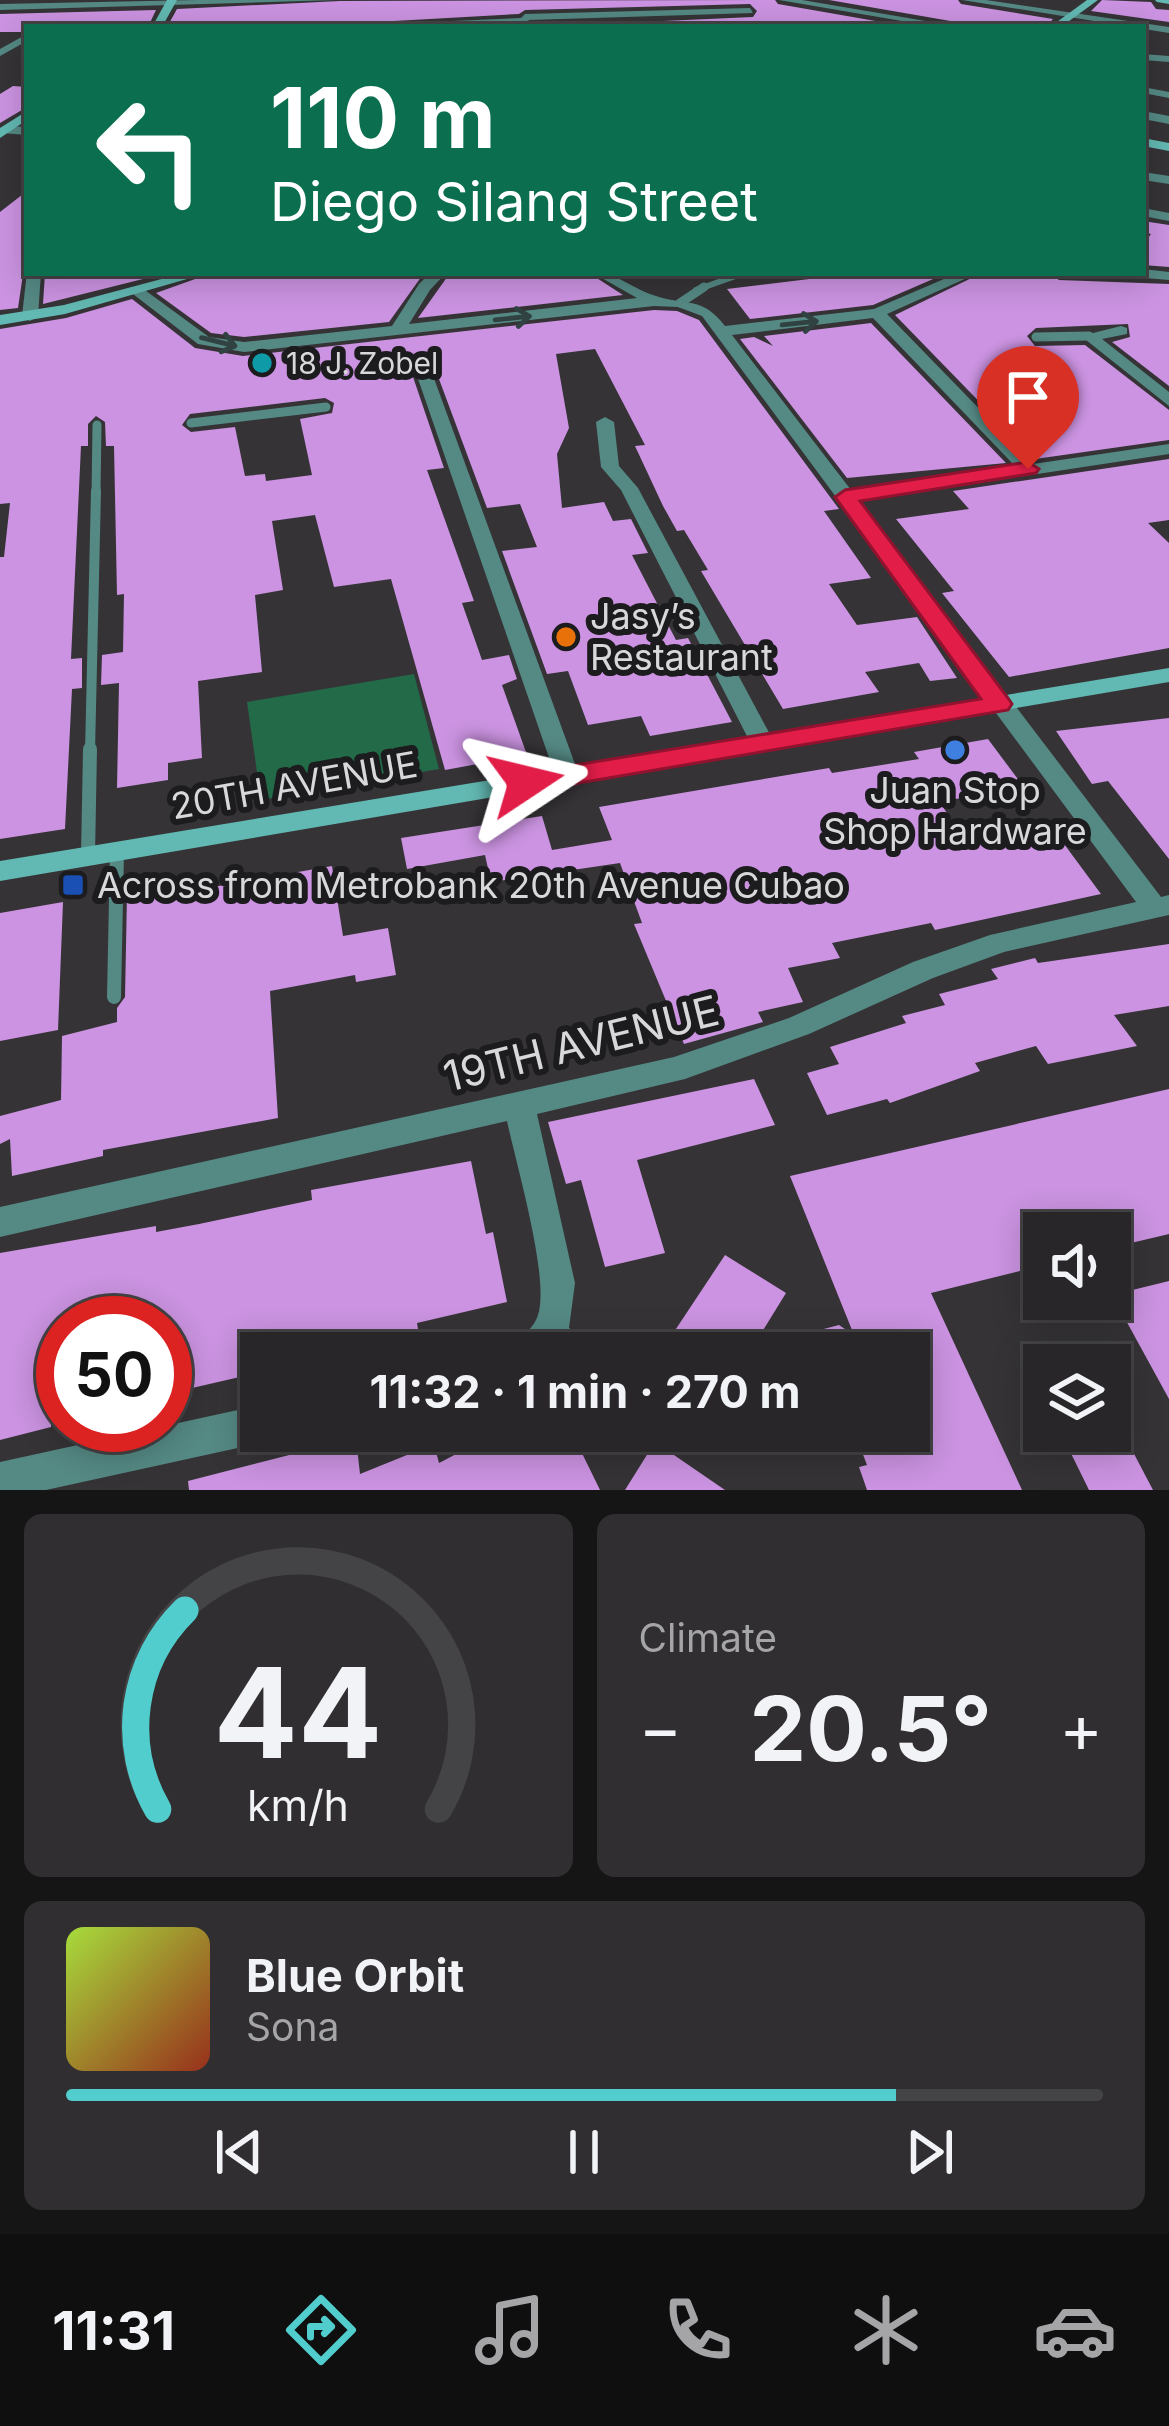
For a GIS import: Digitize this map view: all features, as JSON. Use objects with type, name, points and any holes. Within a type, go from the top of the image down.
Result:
[{"type":"main road","points":[[1059,24],[1093,0]]},
{"type":"main road","points":[[0,320],[190,276]]},
{"type":"main road","name":"20TH AVENUE","points":[[0,871],[1169,674]]},
{"type":"street","points":[[293,14],[299,0]]},
{"type":"street","points":[[0,7],[331,0]]},
{"type":"street","points":[[524,0],[526,22]]},
{"type":"street","points":[[586,0],[595,21]]},
{"type":"street","points":[[643,0],[654,24]]},
{"type":"street","points":[[784,0],[937,24]]},
{"type":"street","points":[[967,0],[1127,24]]},
{"type":"street","points":[[442,24],[595,21],[751,5]]},
{"type":"street","points":[[30,316],[34,276]]},
{"type":"street","points":[[397,331],[424,287],[437,276]]},
{"type":"street","points":[[606,276],[653,301]]},
{"type":"street","points":[[722,331],[877,313],[963,276]]},
{"type":"street","points":[[137,291],[204,341],[218,346],[653,301],[680,303],[707,313],[999,704],[1162,906]]},
{"type":"street","points":[[877,313],[1028,469]]},
{"type":"street","points":[[1089,336],[1121,331]]},
{"type":"street","points":[[1089,336],[1169,401]]},
{"type":"street","points":[[424,373],[567,775]]},
{"type":"street","points":[[605,422],[610,466],[629,488],[762,742]]},
{"type":"street","points":[[845,497],[1169,449]]},
{"type":"street","name":"19TH AVENUE","points":[[0,1222],[674,1070],[799,1026],[923,970],[1000,942],[1162,906]]},
{"type":"street","points":[[519,1105],[558,1283],[554,1332]]},
{"type":"street","points":[[0,1481],[240,1429]]},
{"type":"lane","points":[[680,303],[694,291],[736,276]]},
{"type":"lane","points":[[1036,337],[1089,336]]},
{"type":"lane","points":[[191,422],[326,406]]},
{"type":"lane","points":[[88,856],[97,425]]},
{"type":"lane","points":[[114,998],[117,851]]},
{"type":"green space","points":[[414,674],[439,769],[261,800],[247,702]]},
{"type":"building","points":[[775,0],[893,24],[596,24],[753,17],[757,11],[750,4],[525,10],[341,24],[169,24],[177,9],[340,1]]},
{"type":"building","points":[[829,0],[958,0],[1053,19],[1049,24],[962,23]]},
{"type":"building","points":[[1102,0],[1151,2],[1156,9],[1169,10],[1169,22],[1091,11]]},
{"type":"building","points":[[156,10],[149,24],[24,24],[22,32],[0,32],[0,14]]},
{"type":"building","points":[[13,86],[24,87],[24,109],[0,123],[0,94]]},
{"type":"building","points":[[24,193],[24,267],[18,308],[0,310],[0,212]]},
{"type":"building","points":[[1146,221],[1169,225],[1169,267],[1146,265],[1146,241],[1151,234],[1146,233]]},
{"type":"building","points":[[45,276],[155,276],[43,304]]},
{"type":"building","points":[[204,276],[422,276],[389,322],[244,337],[211,333],[156,293]]},
{"type":"building","points":[[448,276],[594,276],[623,295],[418,318]]},
{"type":"building","points":[[834,276],[940,276],[873,305],[750,319],[727,289]]},
{"type":"building","points":[[976,276],[1169,284],[1169,386],[1112,342],[1130,337],[1128,324],[1036,328],[1027,336],[1035,346],[1085,345],[1169,410],[1169,440],[1035,459],[895,315]]},
{"type":"building","points":[[132,299],[195,348],[243,356],[677,311],[699,320],[839,509],[824,511],[871,578],[829,584],[857,625],[917,617],[957,678],[930,681],[919,663],[865,672],[879,692],[783,709],[701,571],[708,570],[663,506],[635,446],[645,445],[595,349],[556,354],[569,428],[557,454],[562,508],[604,502],[613,521],[631,519],[648,553],[632,555],[676,640],[688,638],[732,722],[650,736],[641,716],[588,725],[568,671],[547,674],[502,551],[537,547],[520,504],[487,508],[436,371],[416,365],[412,374],[444,468],[427,470],[474,601],[462,603],[482,660],[509,655],[517,679],[502,685],[527,755],[445,770],[391,579],[334,587],[315,515],[272,521],[283,590],[255,595],[262,672],[198,681],[202,758],[168,763],[168,780],[117,788],[119,683],[101,685],[102,655],[123,652],[124,594],[117,595],[114,446],[106,446],[105,422],[96,416],[88,424],[88,446],[81,446],[71,659],[82,658],[82,688],[72,689],[65,829],[0,839],[0,557],[4,557],[10,503],[0,504],[0,329],[66,318]],"holes":[[[325,398],[334,403],[332,413],[300,419],[312,475],[266,481],[265,474],[245,476],[235,427],[191,432],[182,425],[190,414]]]},
{"type":"building","points":[[871,323],[1006,463],[847,478],[740,339],[754,337],[773,346],[764,336]]},
{"type":"building","points":[[1169,459],[1169,520],[1148,523],[1169,543],[1169,648],[1009,677],[942,593],[954,591],[896,519],[969,509],[953,491]]},
{"type":"building","points":[[1169,718],[1169,859],[1108,781],[1092,784],[1056,731]]},
{"type":"building","points":[[988,739],[1023,786],[940,802],[966,844],[1053,829],[1101,894],[935,930],[931,923],[832,943],[840,958],[788,968],[803,1002],[758,1012],[763,1022],[684,1044],[634,924],[642,923],[620,863],[491,882],[485,855],[407,869],[401,838],[542,816],[552,850],[612,840],[599,807],[829,768],[832,773],[919,759],[914,752]]},
{"type":"building","points":[[332,866],[343,936],[388,928],[396,975],[356,982],[355,975],[270,991],[278,1118],[103,1150],[103,1156],[12,1176],[10,1139],[0,1144],[0,1116],[61,1100],[62,1036],[117,1022],[117,1008],[125,997],[127,895],[150,890],[151,898]]},
{"type":"building","points":[[63,902],[58,1030],[0,1041],[0,913]]},
{"type":"building","points":[[1169,944],[1169,1006],[1114,1015],[1137,1046],[1048,1064],[1036,1046],[975,1063],[980,1071],[890,1103],[887,1099],[827,1115],[807,1073],[839,1064],[830,1047],[906,1023],[902,1016],[945,1005],[939,994],[998,979],[991,969],[1035,958],[1038,963]]},
{"type":"building","points":[[754,1079],[775,1125],[637,1160],[665,1253],[605,1267],[581,1180],[566,1184],[548,1122]]},
{"type":"building","points":[[1169,1089],[1169,1234],[1131,1243],[1131,1212],[1023,1212],[1023,1270],[931,1293],[1022,1490],[867,1490],[859,1467],[867,1465],[862,1452],[930,1452],[930,1332],[853,1332],[790,1176]]},
{"type":"building","points":[[471,1161],[486,1234],[493,1232],[507,1302],[417,1323],[418,1329],[407,1332],[240,1332],[240,1377],[192,1388],[192,1296],[36,1296],[36,1431],[0,1440],[0,1253],[156,1226],[156,1232],[199,1224],[312,1200],[311,1190]]},
{"type":"building","points":[[725,1255],[786,1293],[762,1332],[674,1332]]},
{"type":"building","points":[[1169,1281],[1169,1399],[1126,1320],[1131,1320],[1131,1290]]},
{"type":"building","points":[[839,1325],[850,1332],[816,1331]]},
{"type":"building","points":[[1131,1448],[1153,1490],[1089,1490],[1070,1452],[1131,1452]]},
{"type":"building","points":[[301,1452],[358,1452],[360,1474],[414,1452],[436,1452],[439,1463],[460,1452],[581,1452],[600,1490],[189,1490],[188,1481]]},
{"type":"building","points":[[649,1452],[670,1452],[725,1490],[625,1490]]},
{"type":"place","name":"18 J. Zobel","points":[[262,363]]},
{"type":"place","name":"Jasy’s Restaurant","points":[[566,637]]},
{"type":"place","name":"Juan Stop Shop Hardware","points":[[955,750]]},
{"type":"place","name":"Across from Metrobank 20th Avenue Cubao","points":[[73,885]]},
{"type":"route","points":[[526,782],[999,704],[845,497],[1028,469]]}]
